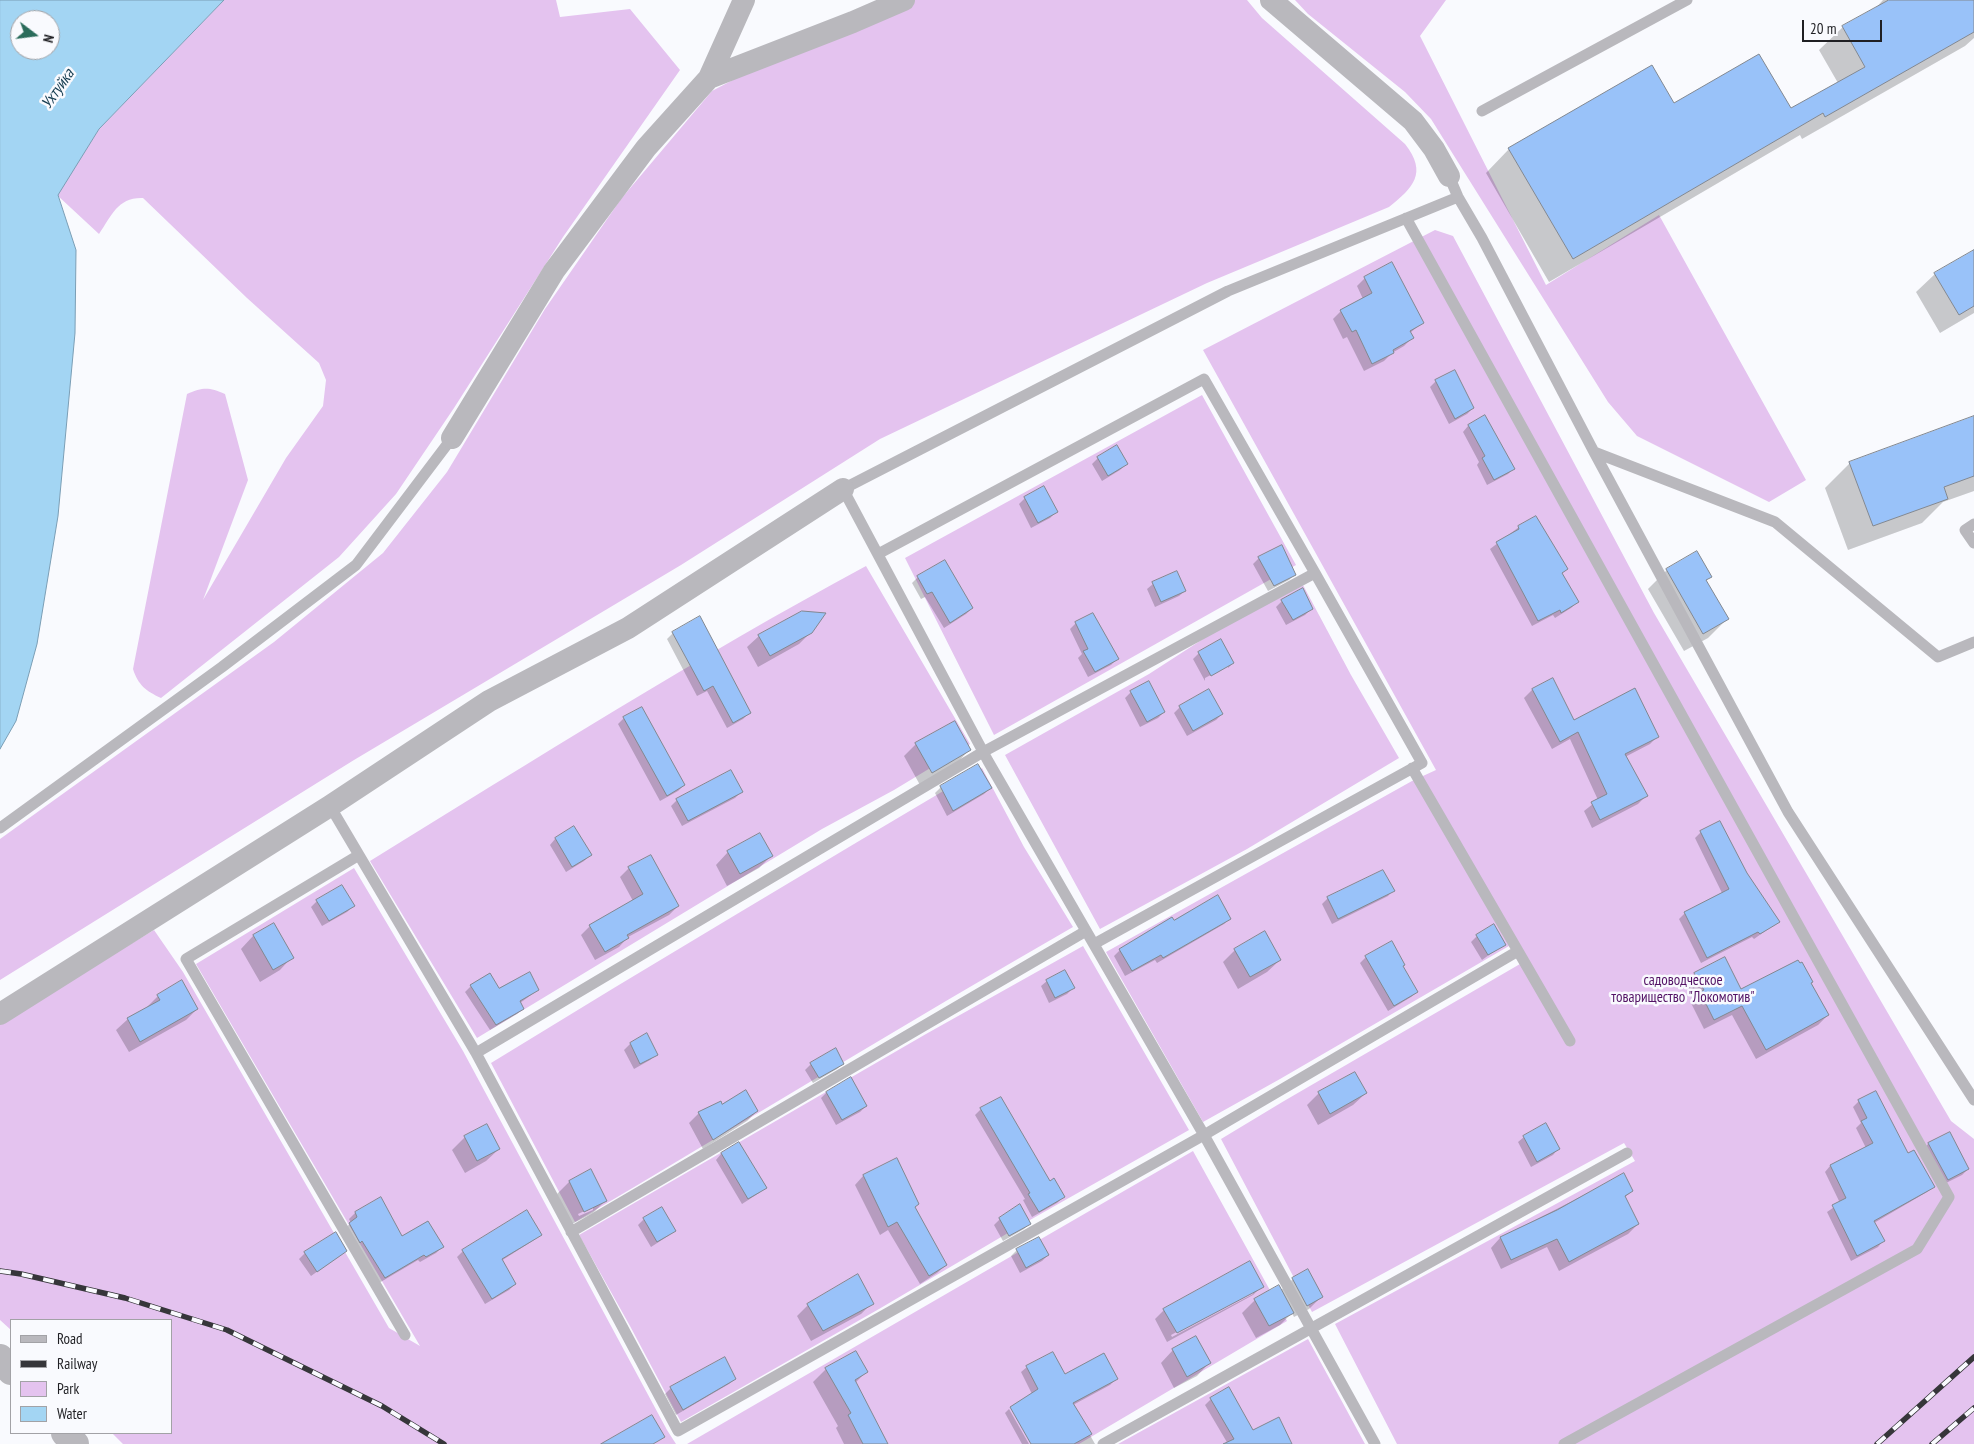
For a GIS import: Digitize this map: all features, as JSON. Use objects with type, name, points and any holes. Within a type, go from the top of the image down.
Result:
[{"type":"street","points":[[452,438],[554,271],[646,148],[709,78],[744,0]]},
{"type":"street","points":[[709,78],[854,22],[904,0]]},
{"type":"street","points":[[1271,0],[1413,121],[1434,149],[1449,176]]},
{"type":"street","points":[[0,1014],[330,806],[489,701],[628,628],[843,489]]},
{"type":"street","points":[[0,1358],[10,1370]]},
{"type":"street","points":[[66,1434],[75,1444]]},
{"type":"lane","points":[[1482,111],[1687,0]]},
{"type":"lane","points":[[1449,176],[1458,197],[1482,238],[1594,452],[1788,812],[1974,1100]]},
{"type":"lane","points":[[1375,1444],[1204,1135],[983,752],[843,489],[1228,291],[1458,197]]},
{"type":"lane","points":[[1406,218],[1949,1197],[1917,1249],[1564,1444]]},
{"type":"lane","points":[[878,554],[1204,379],[1422,762],[1094,944]]},
{"type":"lane","points":[[0,828],[214,673],[356,565],[452,438]]},
{"type":"lane","points":[[1594,452],[1775,522],[1938,657],[1974,642]]},
{"type":"lane","points":[[1974,524],[1965,530],[1974,543]]},
{"type":"lane","points":[[476,1053],[983,752],[1315,573]]},
{"type":"lane","points":[[1412,768],[1570,1041]]},
{"type":"lane","points":[[330,806],[476,1053],[678,1432],[1204,1135],[1518,951]]},
{"type":"lane","points":[[359,855],[186,959],[405,1335]]},
{"type":"lane","points":[[571,1232],[1086,931]]},
{"type":"lane","points":[[1103,1444],[1627,1152]]},
{"type":"green space","points":[[224,0],[556,0],[560,17],[630,9],[680,70],[563,237],[454,408],[396,494],[339,557],[161,698],[143,687],[133,669],[187,394],[206,389],[225,394],[248,480],[203,600],[286,458],[323,406],[326,380],[319,363],[247,298],[143,198],[134,198],[116,208],[99,234],[57,195],[99,129]]},
{"type":"green space","points":[[888,0],[1247,0],[1262,18],[1405,144],[1416,163],[1415,179],[1405,193],[1389,207],[1207,283],[880,439],[681,565],[354,760],[0,980],[0,839],[274,642],[383,553],[447,472],[545,309],[621,199],[712,91],[875,5]]},
{"type":"green space","points":[[1295,0],[1446,0],[1420,36],[1546,285],[1659,215],[1806,480],[1769,502],[1637,436],[1608,402],[1431,119],[1405,92],[1308,14]]},
{"type":"green space","name":"садоводческое товарищество \"Локомотив\"","points":[[1435,230],[1453,236],[1654,613],[1951,1121],[1974,1139],[1974,1444],[1397,1444],[1335,1324],[1635,1161],[1624,1143],[1312,1312],[1221,1139],[1520,964],[1509,946],[1203,1122],[1106,952],[1412,781],[1436,770],[1203,350]]},
{"type":"green space","points":[[1202,395],[1296,565],[994,735],[905,558]]},
{"type":"green space","points":[[866,566],[970,744],[894,790],[822,829],[477,1038],[370,861],[554,747],[740,636]]},
{"type":"green space","points":[[1303,585],[1351,675],[1399,758],[1247,849],[1100,929],[1005,755],[1149,674],[1220,628]]},
{"type":"green space","points":[[982,768],[1024,847],[1073,927],[575,1222],[491,1063],[736,914]]},
{"type":"green space","points":[[354,868],[463,1051],[676,1444],[123,1444],[113,1434],[172,1434],[172,1319],[10,1319],[10,1329],[0,1320],[0,1022],[154,930],[183,972],[389,1328],[420,1346],[196,964]]},
{"type":"green space","points":[[1083,946],[1189,1130],[681,1422],[579,1235],[926,1034]]},
{"type":"green space","points":[[1193,1151],[1287,1321],[1079,1444],[687,1444]]},
{"type":"green space","points":[[1308,1339],[1365,1444],[1118,1444]]},
{"type":"water","name":"Ухтуйка","points":[[0,0],[224,0],[99,129],[58,195],[76,250],[75,333],[58,516],[37,644],[16,721],[0,749]]},
{"type":"building","points":[[1889,0],[1974,0],[1974,32],[1825,117],[1823,113],[1573,259],[1508,148],[1652,65],[1674,103],[1759,54],[1791,108],[1865,67],[1842,26]]},
{"type":"building","points":[[1974,250],[1974,306],[1959,315],[1934,273]]},
{"type":"building","points":[[1392,262],[1424,323],[1410,331],[1414,338],[1393,350],[1394,353],[1372,364],[1356,330],[1352,332],[1340,310],[1372,293],[1364,277]]},
{"type":"building","points":[[1455,370],[1474,408],[1455,419],[1435,380]]},
{"type":"building","points":[[1485,415],[1515,469],[1494,480],[1482,458],[1485,456],[1468,425]]},
{"type":"building","points":[[1974,416],[1974,476],[1944,487],[1948,499],[1873,526],[1849,462]]},
{"type":"building","points":[[1117,445],[1128,464],[1108,476],[1097,457]]},
{"type":"building","points":[[1044,486],[1058,512],[1038,523],[1024,497]]},
{"type":"building","points":[[1536,516],[1568,569],[1562,573],[1579,602],[1561,613],[1560,610],[1538,621],[1496,542],[1519,529],[1518,526]]},
{"type":"building","points":[[1282,545],[1296,575],[1274,586],[1258,557]]},
{"type":"building","points":[[1697,551],[1712,577],[1706,580],[1729,619],[1703,634],[1666,569]]},
{"type":"building","points":[[945,560],[973,608],[950,623],[932,592],[927,594],[917,576]]},
{"type":"building","points":[[1177,571],[1186,591],[1161,602],[1152,582]]},
{"type":"building","points":[[1303,588],[1313,609],[1293,620],[1281,600]]},
{"type":"building","points":[[802,611],[826,613],[812,633],[770,656],[758,635]]},
{"type":"building","points":[[1093,613],[1119,659],[1095,672],[1083,651],[1088,649],[1075,622]]},
{"type":"building","points":[[700,616],[751,713],[733,723],[713,686],[704,691],[672,632]]},
{"type":"building","points":[[1221,639],[1234,663],[1211,676],[1198,652]]},
{"type":"building","points":[[1553,678],[1574,720],[1635,688],[1659,737],[1625,754],[1648,796],[1600,820],[1591,802],[1607,794],[1578,732],[1560,742],[1532,689]]},
{"type":"building","points":[[1149,681],[1165,712],[1147,722],[1130,691]]},
{"type":"building","points":[[1209,689],[1223,714],[1193,731],[1179,706]]},
{"type":"building","points":[[642,707],[685,785],[667,796],[623,717]]},
{"type":"building","points":[[955,721],[971,750],[932,773],[915,743]]},
{"type":"building","points":[[978,764],[992,788],[953,811],[940,786]]},
{"type":"building","points":[[731,770],[743,792],[688,821],[676,799]]},
{"type":"building","points":[[1720,821],[1747,873],[1780,922],[1760,934],[1758,932],[1707,958],[1684,912],[1729,889],[1700,831]]},
{"type":"building","points":[[574,826],[592,855],[572,867],[555,838]]},
{"type":"building","points":[[760,833],[773,856],[740,874],[727,851]]},
{"type":"building","points":[[651,855],[679,906],[627,935],[629,938],[605,952],[589,925],[643,894],[628,867]]},
{"type":"building","points":[[1383,870],[1395,891],[1338,919],[1327,897]]},
{"type":"building","points":[[342,885],[355,906],[329,921],[316,900]]},
{"type":"building","points":[[1218,895],[1231,919],[1163,958],[1161,955],[1132,971],[1119,949],[1172,917],[1174,920]]},
{"type":"building","points":[[274,923],[294,958],[273,970],[253,935]]},
{"type":"building","points":[[1494,924],[1506,945],[1488,955],[1476,935]]},
{"type":"building","points":[[1265,931],[1281,960],[1250,977],[1234,949]]},
{"type":"building","points":[[1392,941],[1405,965],[1403,966],[1418,992],[1394,1006],[1365,956]]},
{"type":"building","points":[[1725,957],[1741,989],[1798,960],[1800,963],[1802,962],[1813,982],[1811,983],[1829,1015],[1766,1050],[1742,1006],[1714,1020],[1700,992],[1704,990],[1694,973]]},
{"type":"building","points":[[1065,970],[1075,988],[1055,998],[1046,980]]},
{"type":"building","points":[[530,972],[539,990],[520,1001],[524,1009],[496,1025],[470,985],[490,973],[499,988]]},
{"type":"building","points":[[182,980],[198,1009],[140,1042],[127,1018],[160,1000],[157,995]]},
{"type":"building","points":[[647,1033],[658,1055],[640,1064],[630,1043]]},
{"type":"building","points":[[836,1048],[844,1064],[819,1078],[810,1063]]},
{"type":"building","points":[[1355,1072],[1367,1093],[1330,1114],[1318,1092]]},
{"type":"building","points":[[851,1077],[867,1106],[842,1120],[826,1092]]},
{"type":"building","points":[[746,1090],[758,1111],[713,1140],[698,1112],[721,1101],[722,1104]]},
{"type":"building","points":[[1876,1091],[1908,1153],[1914,1150],[1935,1187],[1874,1221],[1885,1241],[1857,1256],[1832,1205],[1846,1198],[1830,1165],[1873,1143],[1861,1121],[1867,1118],[1858,1100]]},
{"type":"building","points":[[1001,1097],[1050,1181],[1054,1178],[1065,1197],[1039,1212],[1028,1194],[1030,1193],[980,1108]]},
{"type":"building","points":[[1546,1123],[1560,1149],[1537,1162],[1523,1136]]},
{"type":"building","points":[[487,1124],[500,1149],[477,1161],[464,1136]]},
{"type":"building","points":[[1950,1132],[1969,1169],[1948,1180],[1928,1143]]},
{"type":"building","points":[[739,1142],[767,1188],[748,1199],[721,1153]]},
{"type":"building","points":[[897,1158],[919,1204],[915,1207],[947,1265],[929,1276],[897,1222],[888,1227],[863,1175]]},
{"type":"building","points":[[591,1169],[607,1201],[584,1212],[569,1181]]},
{"type":"building","points":[[1624,1173],[1633,1191],[1625,1196],[1639,1224],[1569,1262],[1557,1239],[1511,1260],[1500,1237],[1557,1210]]},
{"type":"building","points":[[381,1197],[402,1236],[428,1221],[444,1247],[426,1257],[424,1255],[385,1278],[362,1241],[360,1243],[349,1223],[357,1217],[355,1212]]},
{"type":"building","points":[[1020,1204],[1031,1224],[1009,1236],[999,1218]]},
{"type":"building","points":[[662,1207],[676,1231],[657,1242],[643,1218]]},
{"type":"building","points":[[527,1210],[542,1235],[502,1259],[516,1284],[492,1299],[462,1250]]},
{"type":"building","points":[[336,1232],[347,1251],[317,1272],[304,1252]]},
{"type":"building","points":[[1039,1237],[1049,1255],[1026,1268],[1016,1249]]},
{"type":"building","points":[[1250,1261],[1264,1287],[1177,1333],[1163,1309]]},
{"type":"building","points":[[1308,1269],[1323,1297],[1307,1306],[1292,1278]]},
{"type":"building","points":[[858,1274],[874,1304],[823,1331],[807,1304]]},
{"type":"building","points":[[1279,1285],[1294,1313],[1269,1326],[1254,1299]]},
{"type":"building","points":[[1196,1336],[1211,1363],[1187,1377],[1172,1349]]},
{"type":"building","points":[[856,1351],[868,1372],[855,1380],[888,1444],[863,1444],[848,1415],[851,1413],[825,1368]]},
{"type":"building","points":[[1053,1352],[1065,1374],[1104,1353],[1118,1379],[1073,1403],[1092,1434],[1074,1444],[1031,1444],[1010,1407],[1038,1389],[1026,1366]]},
{"type":"building","points":[[725,1357],[736,1379],[683,1410],[670,1387]]},
{"type":"building","points":[[1229,1387],[1253,1430],[1279,1417],[1292,1444],[1223,1444],[1234,1439],[1210,1398]]},
{"type":"building","points":[[652,1415],[665,1437],[653,1444],[601,1444]]},
{"type":"railway","points":[[0,1271],[21,1274],[125,1298],[227,1330],[382,1406],[444,1444]]},
{"type":"railway","points":[[1877,1444],[1974,1357]]},
{"type":"railway","points":[[1932,1444],[1974,1408]]}]
